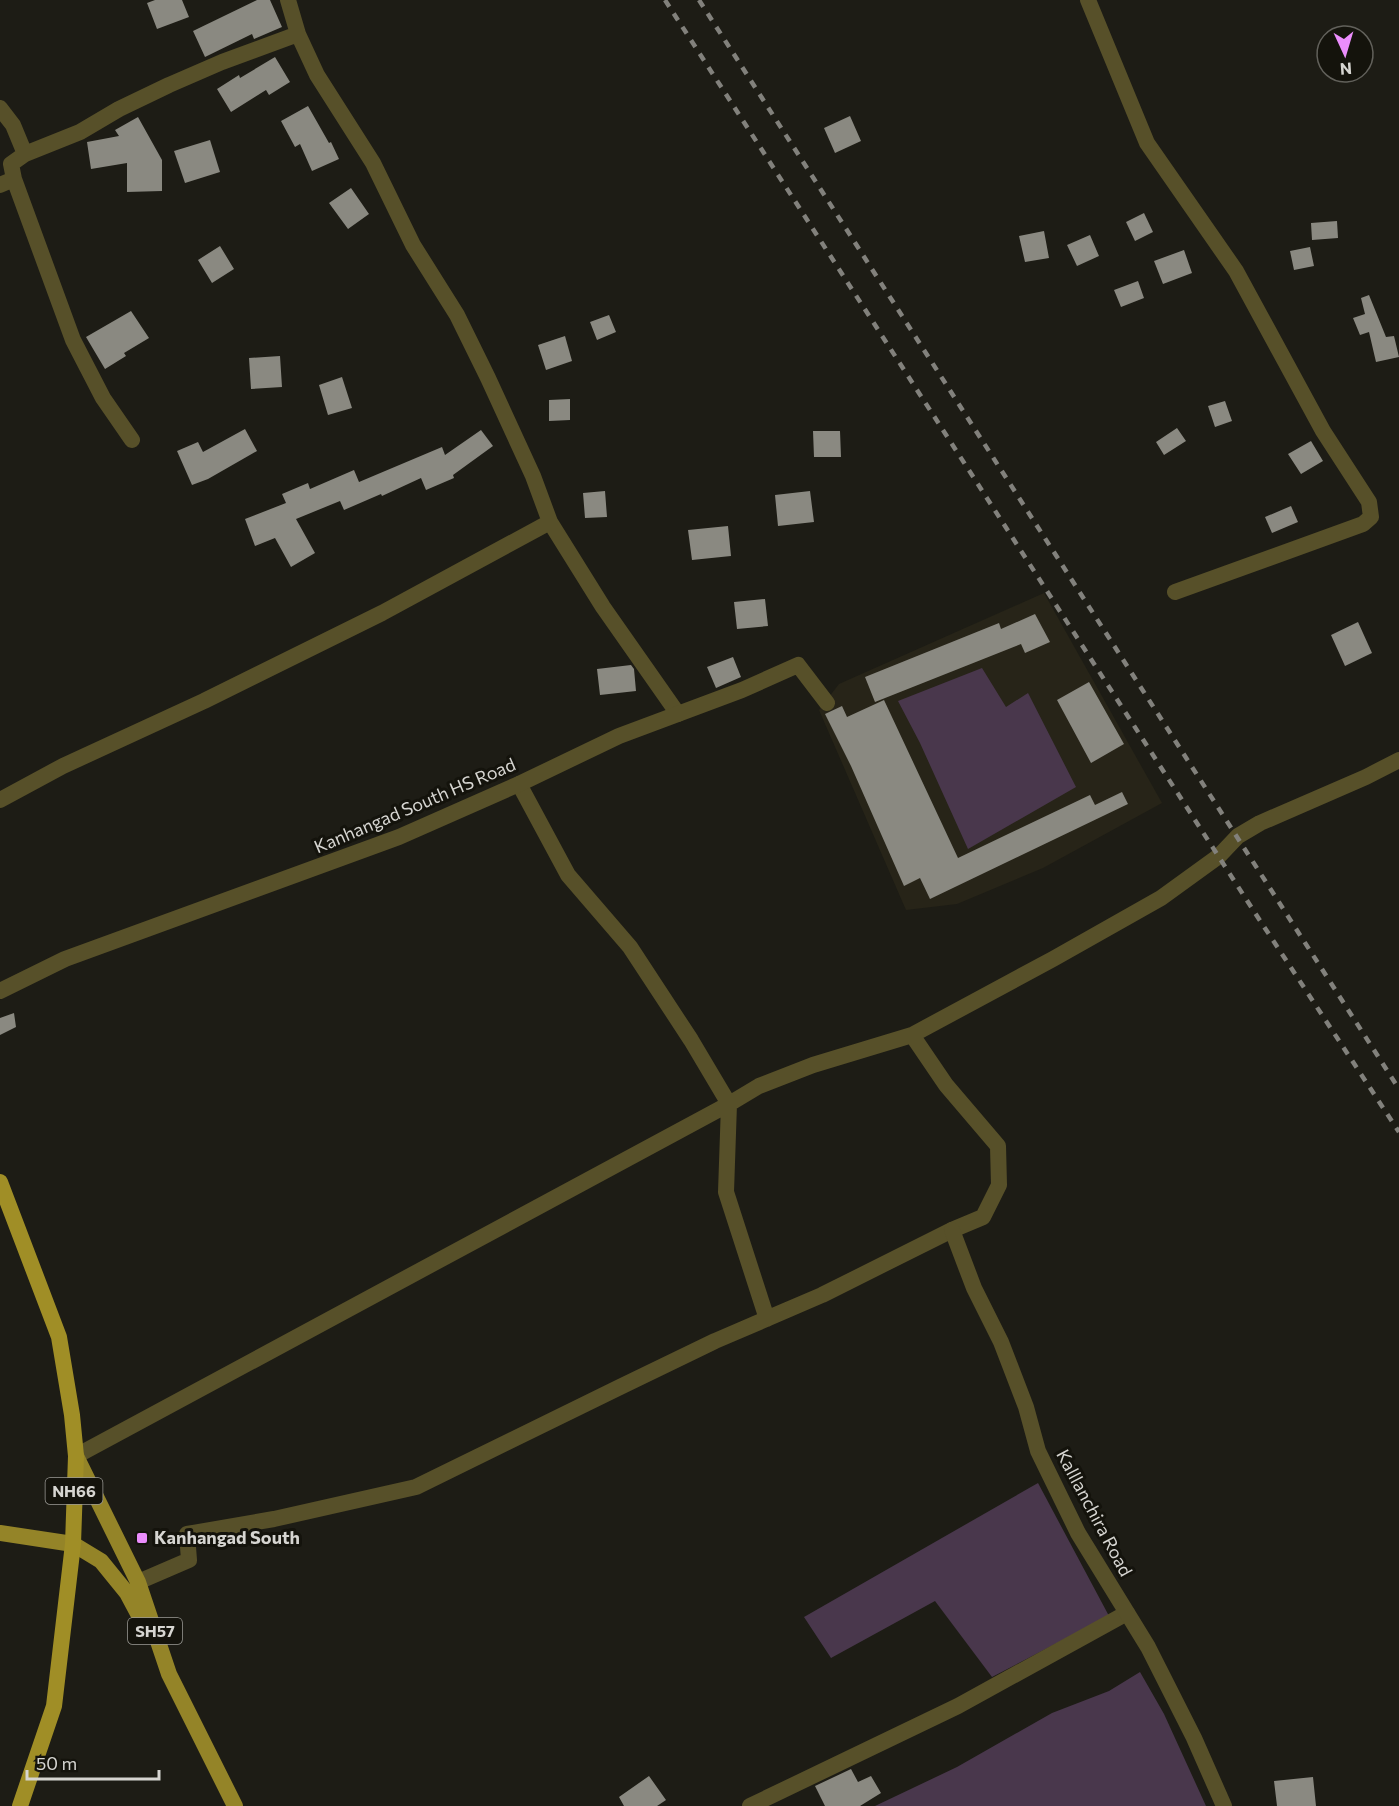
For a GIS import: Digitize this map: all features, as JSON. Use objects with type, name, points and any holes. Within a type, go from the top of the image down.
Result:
[{"type":"highway","name":"NH66","points":[[0,1182],[59,1337],[72,1415],[76,1456],[73,1544],[54,1706],[20,1806]]},
{"type":"main road","name":"SH57","points":[[76,1456],[138,1582],[169,1674]]},
{"type":"main road","name":"SH57","points":[[0,1533],[73,1544],[101,1561],[127,1593],[235,1806]]},
{"type":"street","points":[[288,0],[298,34],[317,75],[373,164],[413,245],[457,315],[528,466],[550,522],[603,608],[678,714]]},
{"type":"street","points":[[1088,0],[1147,143],[1236,271],[1323,431],[1369,502],[1371,517],[1363,524],[1175,592]]},
{"type":"street","points":[[132,440],[103,398],[73,340],[7,182],[11,164],[25,154],[80,132],[119,109],[211,66],[298,34]]},
{"type":"street","points":[[0,108],[13,125],[25,154]]},
{"type":"street","points":[[0,800],[63,766],[204,701],[382,613],[550,522]]},
{"type":"street","name":"Kanhangad South HS Road","points":[[0,991],[65,959],[399,837],[519,784],[618,736],[742,690],[798,665],[827,703]]},
{"type":"street","points":[[76,1456],[759,1086],[813,1065],[912,1035],[1161,898],[1219,856],[1238,836],[1260,823],[1366,777],[1399,760]]},
{"type":"street","points":[[519,784],[568,875],[630,947],[691,1040],[729,1104],[726,1192],[767,1319]]},
{"type":"street","points":[[138,1582],[189,1560],[187,1534],[274,1519],[416,1487],[630,1382],[822,1295],[982,1217],[999,1185],[998,1146],[946,1085],[912,1035]]},
{"type":"street","name":"Kalllanchira Road","points":[[952,1230],[974,1288],[1000,1342],[1026,1407],[1038,1452],[1078,1533],[1158,1667],[1194,1738],[1224,1806]]},
{"type":"street","points":[[750,1806],[958,1706],[1127,1613]]},
{"type":"shaded area","points":[[1044,593],[1162,803],[1043,868],[957,904],[906,910],[819,710],[839,684]]},
{"type":"shaded area","points":[[982,668],[1006,707],[1028,693],[1076,787],[968,849],[920,743],[898,701]]},
{"type":"shaded area","points":[[1038,1483],[1109,1616],[992,1677],[935,1601],[831,1658],[804,1617]]},
{"type":"shaded area","points":[[1140,1672],[1164,1714],[1206,1806],[875,1806],[957,1767],[1052,1713],[1109,1691]]},
{"type":"building","points":[[155,0],[182,0],[189,17],[157,29],[147,3]]},
{"type":"building","points":[[257,0],[270,0],[282,27],[254,39],[252,34],[205,57],[193,31]]},
{"type":"building","points":[[275,57],[290,82],[269,95],[266,90],[231,112],[217,89]]},
{"type":"building","points":[[308,106],[339,159],[312,171],[300,144],[295,147],[281,121]]},
{"type":"building","points":[[850,116],[861,141],[835,153],[824,128]]},
{"type":"building","points":[[138,117],[162,160],[162,191],[127,192],[127,163],[91,169],[87,142],[119,136],[115,130]]},
{"type":"building","points":[[210,140],[220,172],[185,183],[174,151]]},
{"type":"building","points":[[351,188],[369,214],[348,229],[329,203]]},
{"type":"building","points":[[1144,213],[1153,232],[1135,241],[1126,222]]},
{"type":"building","points":[[1337,221],[1338,238],[1312,240],[1311,223]]},
{"type":"building","points":[[1044,231],[1049,258],[1025,262],[1019,236]]},
{"type":"building","points":[[1090,235],[1099,256],[1077,266],[1067,245]]},
{"type":"building","points":[[220,246],[234,269],[212,283],[198,260]]},
{"type":"building","points":[[1310,247],[1314,266],[1294,270],[1290,251]]},
{"type":"building","points":[[1184,250],[1192,273],[1163,284],[1154,261]]},
{"type":"building","points":[[1138,281],[1144,298],[1121,307],[1114,290]]},
{"type":"building","points":[[1369,295],[1386,337],[1394,336],[1399,357],[1376,362],[1369,332],[1360,335],[1353,318],[1365,314],[1361,298]]},
{"type":"building","points":[[131,311],[149,338],[124,353],[126,356],[105,369],[86,337]]},
{"type":"building","points":[[609,315],[616,332],[597,340],[590,322]]},
{"type":"building","points":[[565,336],[572,361],[546,370],[538,345]]},
{"type":"building","points":[[280,356],[282,387],[251,389],[249,358]]},
{"type":"building","points":[[342,377],[352,408],[328,415],[319,385]]},
{"type":"building","points":[[570,399],[570,420],[549,421],[549,400]]},
{"type":"building","points":[[1225,401],[1232,421],[1215,427],[1208,406]]},
{"type":"building","points":[[1177,428],[1186,441],[1164,455],[1156,442]]},
{"type":"building","points":[[245,429],[257,451],[208,479],[192,485],[177,451],[198,442],[203,452]]},
{"type":"building","points":[[481,430],[493,446],[453,475],[454,478],[426,490],[421,478],[344,510],[340,501],[296,519],[315,553],[291,567],[275,538],[255,546],[245,519],[286,503],[282,494],[308,483],[310,489],[354,470],[359,482],[442,447],[445,455]]},
{"type":"building","points":[[813,431],[840,431],[841,457],[814,457]]},
{"type":"building","points":[[1311,441],[1323,461],[1301,474],[1288,454]]},
{"type":"building","points":[[605,491],[607,517],[585,518],[583,493]]},
{"type":"building","points":[[810,491],[814,522],[778,526],[775,495]]},
{"type":"building","points":[[1291,506],[1298,522],[1272,533],[1265,517]]},
{"type":"building","points":[[728,526],[731,556],[692,560],[688,530]]},
{"type":"building","points":[[765,599],[768,626],[737,629],[734,602]]},
{"type":"building","points":[[1035,614],[1050,642],[1025,653],[1021,644],[875,702],[865,677],[999,623],[1001,629]]},
{"type":"building","points":[[1358,622],[1372,653],[1345,666],[1331,635]]},
{"type":"building","points":[[733,657],[741,677],[716,688],[707,667]]},
{"type":"building","points":[[631,665],[634,669],[636,691],[600,695],[597,669]]},
{"type":"building","points":[[1089,682],[1124,744],[1091,763],[1057,700]]},
{"type":"building","points":[[884,700],[958,858],[1090,795],[1095,805],[1122,792],[1128,804],[930,899],[920,878],[904,886],[851,766],[825,714],[842,706],[847,717]]},
{"type":"building","points":[[14,1013],[16,1027],[0,1035],[0,1018]]},
{"type":"building","points":[[851,1769],[858,1782],[871,1776],[881,1793],[860,1806],[825,1806],[815,1786]]},
{"type":"building","points":[[649,1776],[666,1800],[657,1806],[624,1806],[619,1797]]},
{"type":"building","points":[[1313,1777],[1316,1806],[1277,1806],[1274,1781]]},
{"type":"railway","points":[[665,0],[1399,1132]]},
{"type":"railway","points":[[699,0],[1399,1089]]},
{"type":"place","name":"Kanhangad South","points":[[142,1538]]}]
